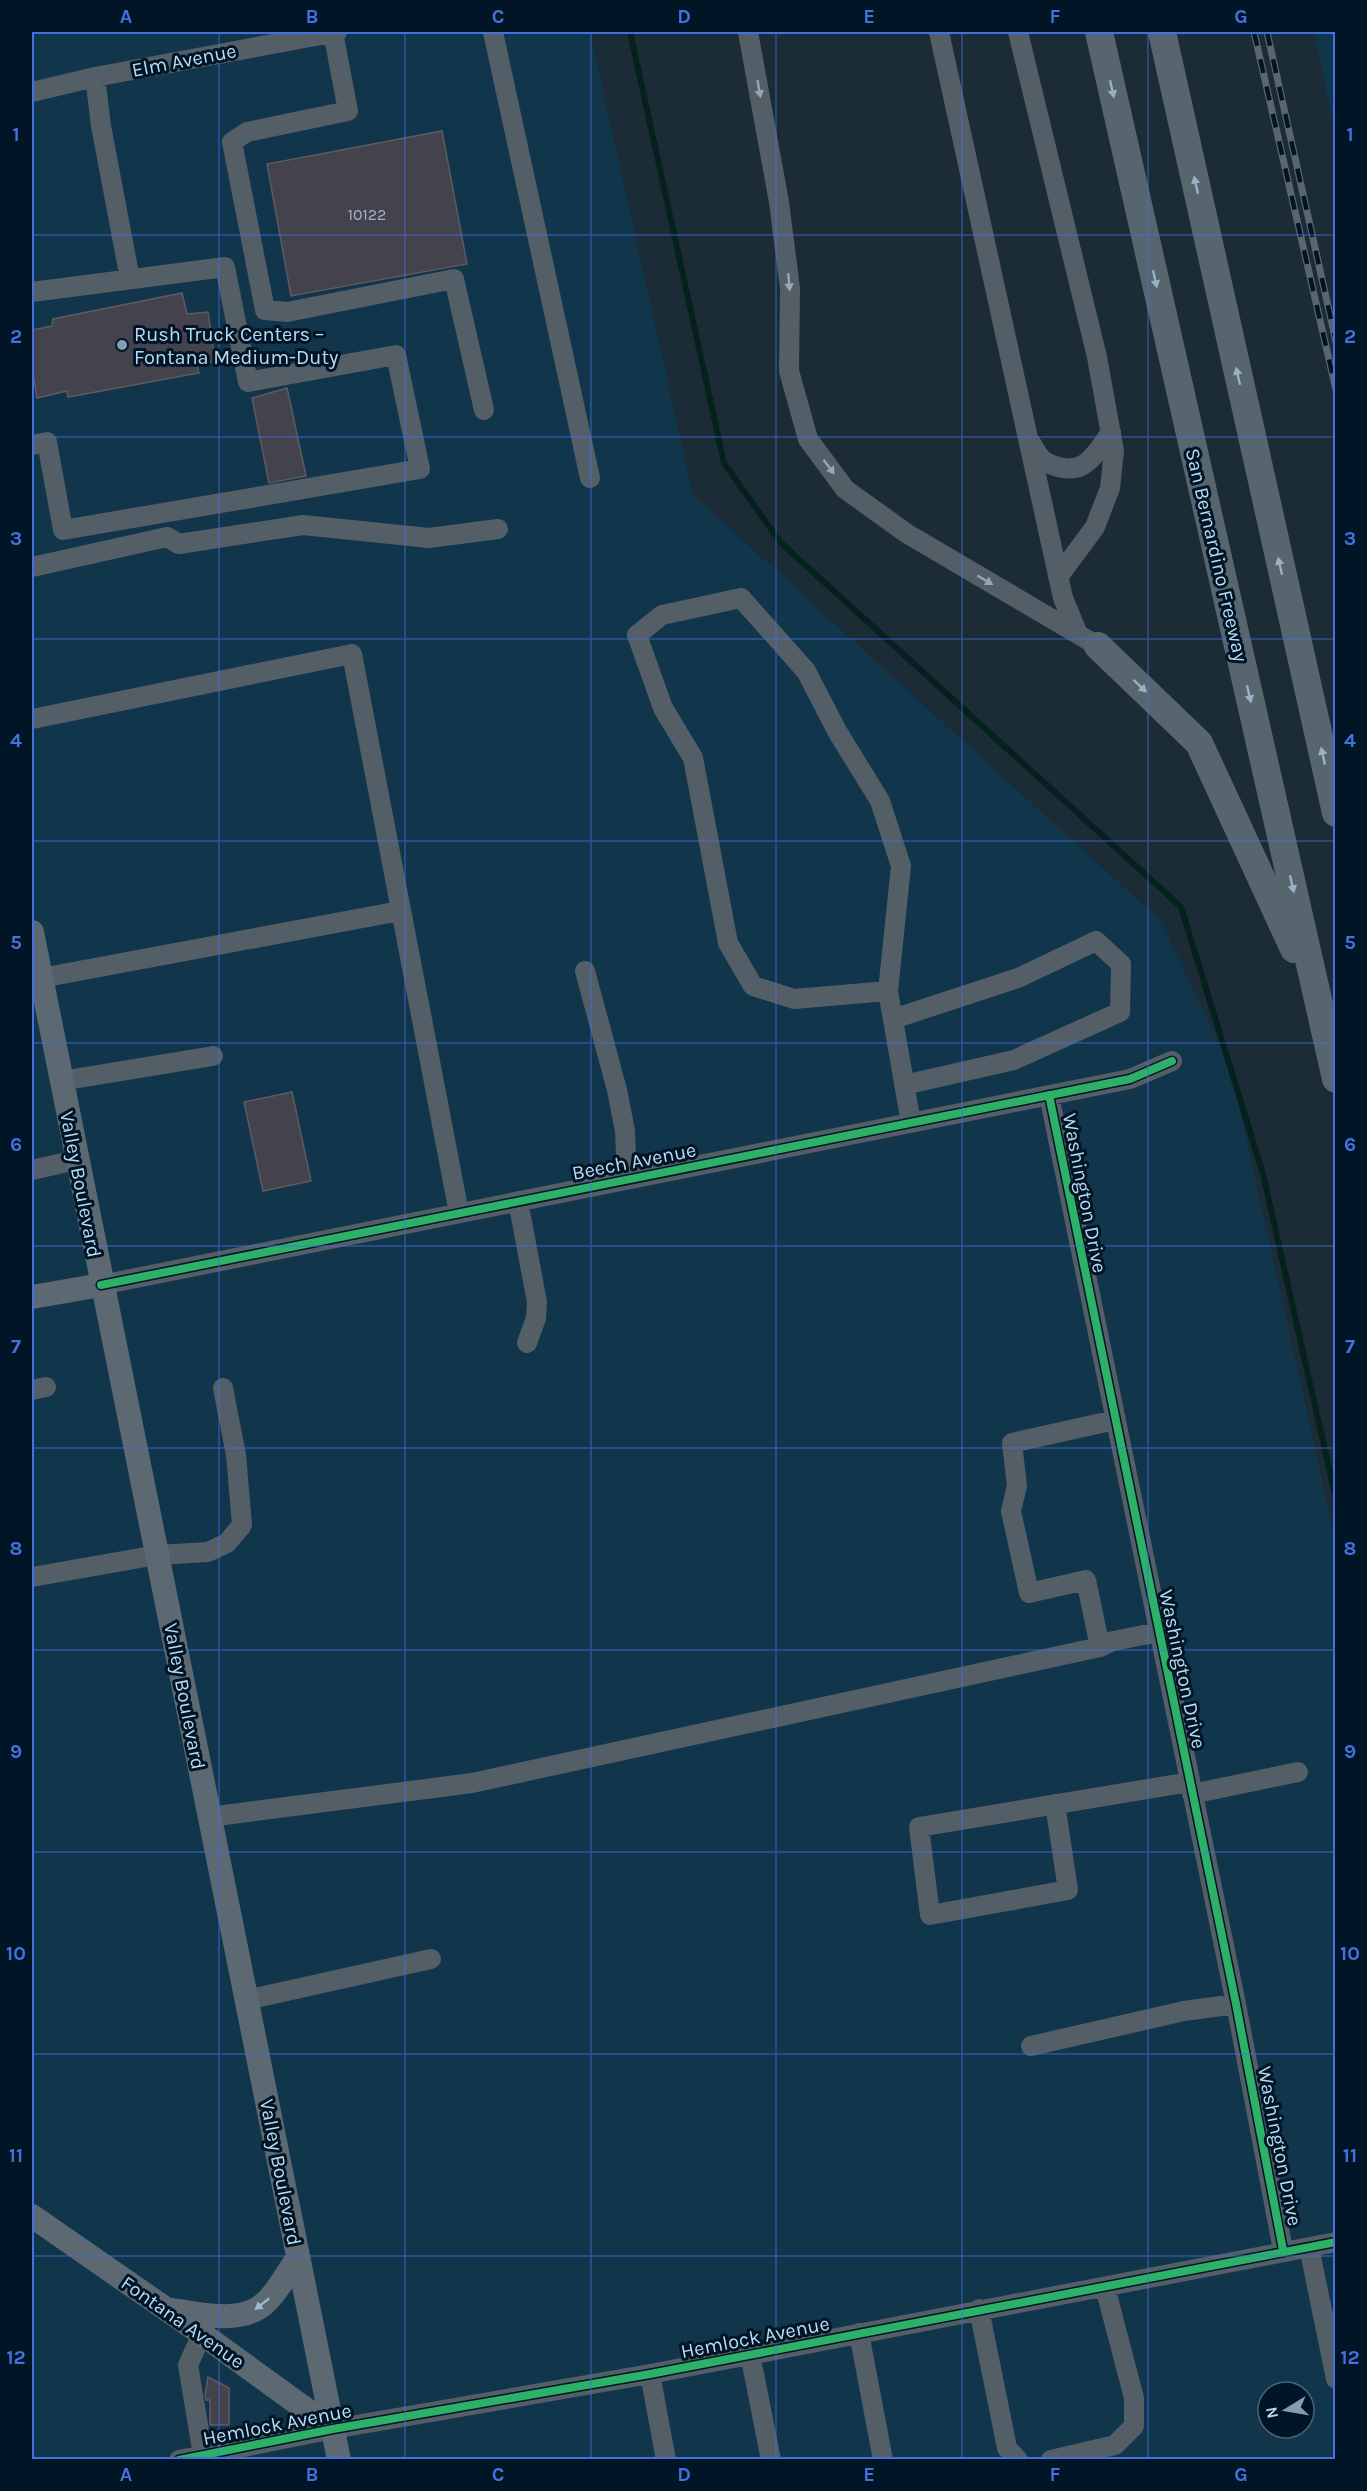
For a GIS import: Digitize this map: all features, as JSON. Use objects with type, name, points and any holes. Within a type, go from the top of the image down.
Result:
[{"type":"highway","name":"San Bernardino Freeway","points":[[1099,32],[1335,1079]]},
{"type":"highway","points":[[1161,32],[1335,813]]},
{"type":"highway","points":[[1088,640],[1199,743],[1318,1001]]},
{"type":"main road","name":"Valley Boulevard","points":[[32,942],[339,2460]]},
{"type":"main road","name":"Beech Avenue","points":[[32,1297],[101,1285]]},
{"type":"main road","name":"Fontana Avenue","points":[[32,2216],[202,2334],[333,2429]]},
{"type":"main road","points":[[167,2310],[231,2317],[252,2311],[268,2301],[298,2258]]},
{"type":"street","points":[[335,32],[348,111],[247,132],[231,142],[265,310],[287,312],[454,279],[484,410]]},
{"type":"street","name":"Elm Avenue","points":[[32,92],[95,77],[335,32]]},
{"type":"street","points":[[493,32],[590,478]]},
{"type":"street","points":[[748,32],[779,202],[789,277],[789,372],[808,439],[845,489],[906,533],[1088,640]]},
{"type":"street","points":[[939,32],[1063,598],[1088,640]]},
{"type":"street","points":[[1018,32],[1097,357],[1114,451],[1110,488],[1095,527],[1059,577]]},
{"type":"street","points":[[95,77],[101,126],[130,279]]},
{"type":"street","points":[[32,292],[225,267],[248,382],[396,355],[420,469],[63,530],[47,442],[32,446]]},
{"type":"street","points":[[1028,438],[1041,459],[1070,469],[1083,465],[1111,432]]},
{"type":"street","points":[[32,567],[167,537],[179,544],[303,525],[429,538],[498,529]]},
{"type":"street","points":[[888,991],[794,999],[753,986],[728,943],[693,758],[663,708],[637,635],[662,615],[741,598],[806,671],[837,731],[880,801],[901,866],[888,991],[911,1123]]},
{"type":"street","points":[[32,720],[352,654],[459,1213]]},
{"type":"street","points":[[40,978],[400,911]]},
{"type":"street","points":[[892,1019],[1018,978],[1095,941],[1121,964],[1120,1012],[1014,1060],[904,1085]]},
{"type":"street","points":[[585,971],[617,1090],[625,1131],[627,1180]]},
{"type":"street","points":[[61,1081],[213,1056]]},
{"type":"street","name":"Beech Avenue","points":[[101,1285],[1130,1079],[1172,1061]]},
{"type":"street","name":"Washington Drive","points":[[1049,1095],[1236,2004],[1283,2250]]},
{"type":"street","points":[[32,1170],[76,1160]]},
{"type":"street","points":[[518,1201],[537,1302],[536,1318],[527,1343]]},
{"type":"street","points":[[32,1577],[157,1555],[208,1552],[227,1543],[242,1525],[236,1455],[223,1388]]},
{"type":"street","points":[[1100,1647],[1086,1580],[1029,1593],[1011,1511],[1017,1486],[1012,1443],[1115,1420]]},
{"type":"street","points":[[209,1817],[472,1783],[1100,1647],[1159,1632]]},
{"type":"street","points":[[1054,1804],[1068,1890],[930,1915],[918,1827],[1054,1804],[1191,1788],[1298,1772]]},
{"type":"street","points":[[246,2000],[431,1959]]},
{"type":"street","points":[[1031,2046],[1184,2011],[1236,2004]]},
{"type":"street","name":"Hemlock Avenue","points":[[179,2460],[333,2429],[650,2374],[979,2309],[1105,2287],[1283,2250],[1335,2242]]},
{"type":"street","name":"Washington Drive","points":[[1309,2247],[1335,2379]]},
{"type":"street","points":[[1051,2460],[1115,2445],[1134,2426],[1134,2398],[1105,2287]]},
{"type":"street","points":[[979,2309],[1007,2448],[1018,2460]]},
{"type":"street","points":[[859,2333],[883,2460]]},
{"type":"street","points":[[202,2334],[188,2365],[203,2455]]},
{"type":"street","points":[[750,2354],[771,2460]]},
{"type":"street","points":[[650,2374],[666,2460]]},
{"type":"shaded area","points":[[32,32],[590,32],[693,495],[1161,921],[1231,1069],[1335,1539],[1335,2459],[32,2460]]},
{"type":"shaded area","points":[[1314,32],[1335,32],[1335,131]]},
{"type":"building","points":[[442,131],[467,264],[291,296],[267,164]]},
{"type":"building","name":"Rush Truck Centers – Fontana Medium-Duty","points":[[182,293],[187,314],[208,312],[215,361],[197,365],[199,373],[68,397],[67,391],[37,398],[32,368],[32,330],[52,326],[53,319]]},
{"type":"building","points":[[287,388],[306,476],[269,483],[252,398]]},
{"type":"building","points":[[292,1092],[311,1181],[263,1191],[244,1102]]},
{"type":"building","points":[[208,2377],[229,2388],[229,2425],[210,2425],[210,2400],[206,2400],[205,2395]]},
{"type":"waterway","points":[[630,32],[724,463],[780,542],[1181,907],[1263,1174],[1336,1499]]},
{"type":"railway","points":[[1254,32],[1336,390]]},
{"type":"railway","points":[[1267,32],[1336,342]]},
{"type":"cycle path","points":[[101,1285],[1130,1079],[1172,1061]]},
{"type":"cycle path","points":[[1049,1095],[1236,2004],[1283,2250]]},
{"type":"cycle path","points":[[179,2460],[333,2429],[650,2374],[1336,2242]]},
{"type":"place","name":"Rush Truck Centers – Fontana Medium-Duty","points":[[122,345]]}]
